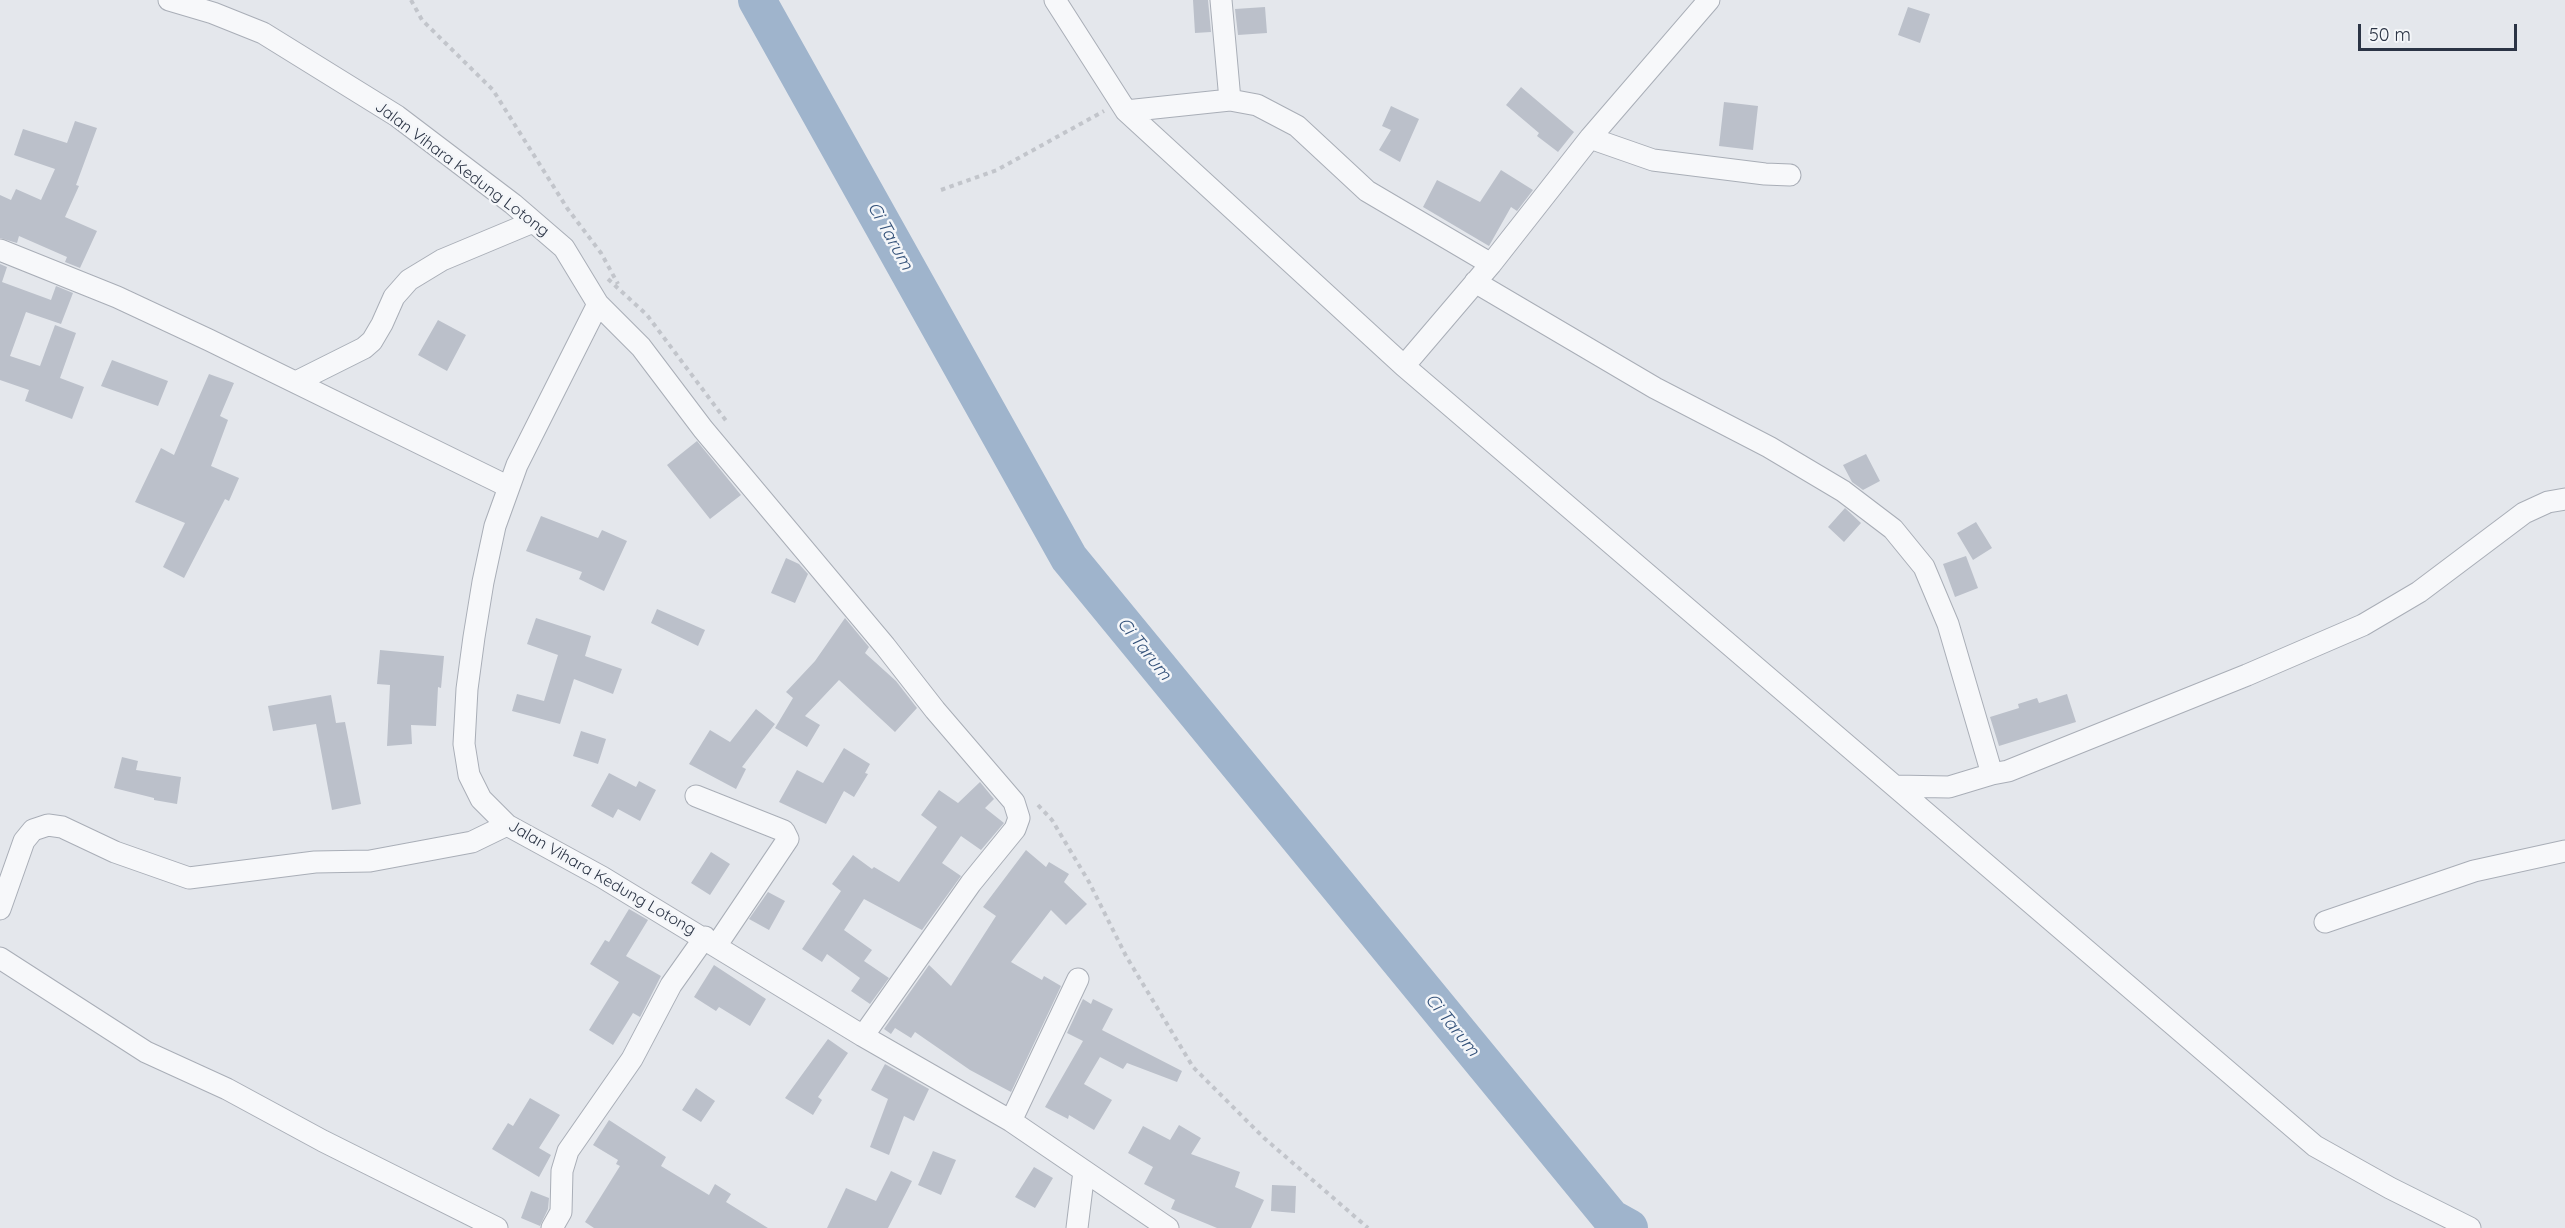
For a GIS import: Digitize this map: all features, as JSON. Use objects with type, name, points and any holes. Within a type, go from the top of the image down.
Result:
[{"type":"street","name":"Jalan Vihara Kedung Lotong","points":[[169,0],[213,13],[263,33],[397,116],[564,248],[598,304],[517,465],[495,526],[483,582],[467,689],[464,744],[469,775],[481,799],[507,825],[602,877],[863,1036],[1011,1121],[1168,1228]]},
{"type":"street","points":[[1055,0],[1123,106],[1404,366],[2315,1146],[2390,1188],[2470,1228]]},
{"type":"street","points":[[1221,0],[1230,100]]},
{"type":"street","points":[[1404,366],[1491,264],[1590,138],[1709,0]]},
{"type":"street","points":[[1123,106],[1230,100],[1257,105],[1297,126],[1367,191],[1491,264]]},
{"type":"street","points":[[1590,138],[1653,160],[1790,175]]},
{"type":"street","points":[[296,382],[364,348],[372,341],[394,297],[409,280],[442,260],[533,222]]},
{"type":"street","points":[[0,250],[117,297],[296,382],[509,488]]},
{"type":"street","points":[[1475,282],[1655,388],[1769,447],[1843,491],[1893,529],[1924,567],[1948,624],[1992,774]]},
{"type":"street","points":[[598,304],[641,347],[703,429],[1014,802],[1019,818],[1015,829],[970,883],[863,1036]]},
{"type":"street","points":[[1895,786],[1949,788],[2019,767],[2247,675],[2363,625],[2419,592],[2524,513],[2548,502],[2565,499]]},
{"type":"street","points":[[552,1228],[561,1212],[562,1172],[568,1151],[632,1059],[671,985],[711,942],[788,839],[784,831],[696,796]]},
{"type":"street","points":[[0,909],[24,841],[33,830],[48,825],[62,827],[115,852],[189,878],[216,877],[315,862],[370,861],[472,842],[507,825]]},
{"type":"street","points":[[2325,922],[2474,871],[2565,851]]},
{"type":"street","points":[[0,958],[146,1052],[227,1089],[323,1141],[497,1228]]},
{"type":"street","points":[[1011,1121],[1078,979]]},
{"type":"street","points":[[1077,1228],[1084,1171]]},
{"type":"path","points":[[411,0],[422,20],[493,90],[567,208],[601,253],[619,287]]},
{"type":"path","points":[[941,190],[997,170],[1123,106]]},
{"type":"building","points":[[1193,0],[1208,0],[1211,32],[1195,33]]},
{"type":"building","points":[[1265,7],[1267,33],[1238,35],[1235,9]]},
{"type":"building","points":[[1908,7],[1930,14],[1920,43],[1898,35]]},
{"type":"building","points":[[1521,87],[1574,132],[1558,152],[1537,136],[1539,133],[1506,105]]},
{"type":"building","points":[[1724,102],[1758,106],[1753,150],[1719,146]]},
{"type":"building","points":[[1391,106],[1419,119],[1400,162],[1379,150],[1391,130],[1382,126]]},
{"type":"building","points":[[75,121],[97,128],[76,185],[79,186],[65,217],[97,231],[80,268],[65,262],[67,257],[19,236],[17,243],[0,238],[0,195],[11,200],[16,189],[41,200],[55,169],[14,155],[23,129],[67,143]]},
{"type":"building","points":[[1501,170],[1533,190],[1517,211],[1511,207],[1489,246],[1423,207],[1437,180],[1480,202]]},
{"type":"building","points":[[0,264],[7,267],[2,282],[51,300],[56,286],[73,293],[61,324],[26,312],[10,356],[40,366],[55,325],[76,333],[60,378],[84,387],[72,419],[25,401],[29,390],[0,380]]},
{"type":"building","points":[[438,320],[466,335],[447,371],[418,355]]},
{"type":"building","points":[[112,360],[168,381],[158,406],[101,386]]},
{"type":"building","points":[[209,374],[234,383],[220,416],[228,420],[211,466],[239,478],[229,501],[225,499],[184,578],[163,567],[185,523],[135,502],[161,448],[174,455]]},
{"type":"building","points":[[697,441],[741,495],[710,519],[667,465]]},
{"type":"building","points":[[1866,454],[1880,481],[1863,490],[1852,482],[1843,465]]},
{"type":"building","points":[[1845,508],[1861,523],[1844,542],[1828,527]]},
{"type":"building","points":[[541,516],[598,538],[602,530],[627,541],[604,591],[579,579],[582,572],[526,551]]},
{"type":"building","points":[[1976,522],[1992,548],[1973,560],[1957,533]]},
{"type":"building","points":[[1966,556],[1978,588],[1955,597],[1943,564]]},
{"type":"building","points":[[786,558],[799,564],[808,574],[795,603],[771,593]]},
{"type":"building","points":[[657,609],[705,630],[698,646],[651,623]]},
{"type":"building","points":[[536,618],[591,636],[585,656],[622,669],[613,694],[574,679],[560,724],[512,711],[517,694],[544,701],[558,655],[527,644]]},
{"type":"building","points":[[845,618],[869,647],[865,653],[896,681],[917,708],[895,732],[839,680],[805,716],[820,725],[807,747],[775,728],[793,698],[786,692],[815,661]]},
{"type":"building","points":[[380,650],[444,656],[441,688],[438,687],[436,726],[411,725],[412,744],[387,746],[390,685],[377,684]]},
{"type":"building","points":[[2067,694],[2076,722],[1999,746],[1990,717],[2019,708],[2018,704],[2037,698],[2039,703]]},
{"type":"building","points":[[331,695],[336,723],[345,722],[361,804],[332,810],[316,724],[273,731],[268,706]]},
{"type":"building","points":[[756,709],[775,724],[742,767],[746,769],[736,789],[689,764],[710,730],[730,742]]},
{"type":"building","points":[[581,731],[606,739],[598,764],[573,756]]},
{"type":"building","points":[[844,748],[870,764],[865,773],[868,774],[854,797],[844,791],[826,824],[779,802],[797,770],[823,783]]},
{"type":"building","points":[[122,757],[138,761],[136,770],[181,777],[177,804],[114,788]]},
{"type":"building","points":[[609,773],[636,787],[639,781],[656,790],[640,821],[618,809],[613,818],[591,806]]},
{"type":"building","points":[[980,782],[994,799],[985,808],[1004,823],[981,850],[961,836],[942,863],[961,876],[922,930],[864,899],[844,930],[872,950],[864,961],[889,978],[870,1004],[851,991],[860,978],[827,954],[822,962],[802,949],[841,891],[832,884],[853,855],[872,869],[874,867],[899,882],[937,827],[921,815],[939,790],[958,803]]},
{"type":"building","points":[[1026,850],[1046,867],[1049,862],[1069,874],[1064,882],[1087,904],[1066,925],[1051,910],[1011,962],[1042,980],[1044,976],[1061,986],[1011,1092],[970,1070],[915,1032],[911,1038],[895,1028],[891,1034],[884,1029],[929,965],[951,986],[996,916],[983,907]]},
{"type":"building","points":[[711,852],[730,864],[710,895],[691,883]]},
{"type":"building","points":[[768,892],[785,901],[769,930],[749,919]]},
{"type":"building","points":[[629,909],[648,920],[626,956],[661,976],[640,1017],[633,1013],[613,1045],[589,1030],[619,982],[590,964],[605,940],[609,942]]},
{"type":"building","points":[[714,965],[766,999],[750,1026],[719,1007],[716,1011],[694,997]]},
{"type":"building","points":[[1083,999],[1091,1004],[1093,999],[1113,1009],[1102,1030],[1182,1071],[1177,1082],[1127,1063],[1123,1069],[1100,1057],[1084,1084],[1112,1100],[1094,1130],[1069,1115],[1068,1119],[1045,1107],[1083,1041],[1067,1033]]},
{"type":"building","points":[[828,1039],[848,1053],[818,1097],[822,1100],[813,1115],[785,1098]]},
{"type":"building","points":[[885,1064],[929,1089],[914,1121],[904,1116],[889,1155],[870,1147],[888,1099],[871,1090]]},
{"type":"building","points":[[696,1088],[715,1101],[701,1122],[682,1110]]},
{"type":"building","points":[[530,1098],[560,1115],[539,1148],[551,1155],[539,1177],[492,1149],[508,1123],[513,1126]]},
{"type":"building","points":[[609,1120],[666,1157],[661,1166],[709,1195],[715,1184],[731,1194],[726,1202],[768,1228],[594,1228],[585,1222],[620,1166],[616,1164],[618,1160],[593,1145]]},
{"type":"building","points":[[1179,1125],[1201,1138],[1191,1154],[1240,1172],[1235,1187],[1264,1200],[1251,1228],[1217,1228],[1171,1209],[1175,1200],[1144,1184],[1153,1167],[1128,1153],[1143,1126],[1170,1140]]},
{"type":"building","points":[[933,1151],[956,1160],[941,1195],[918,1185]]},
{"type":"building","points":[[1034,1167],[1053,1178],[1035,1208],[1015,1197]]},
{"type":"building","points":[[891,1171],[912,1181],[888,1228],[827,1228],[846,1188],[876,1201]]},
{"type":"building","points":[[1272,1185],[1296,1186],[1295,1213],[1271,1211]]},
{"type":"building","points":[[531,1191],[549,1198],[548,1209],[540,1226],[521,1218]]},
{"type":"waterway","name":"Ci Tarum","points":[[757,0],[1069,558],[1611,1218],[1629,1228]]}]
